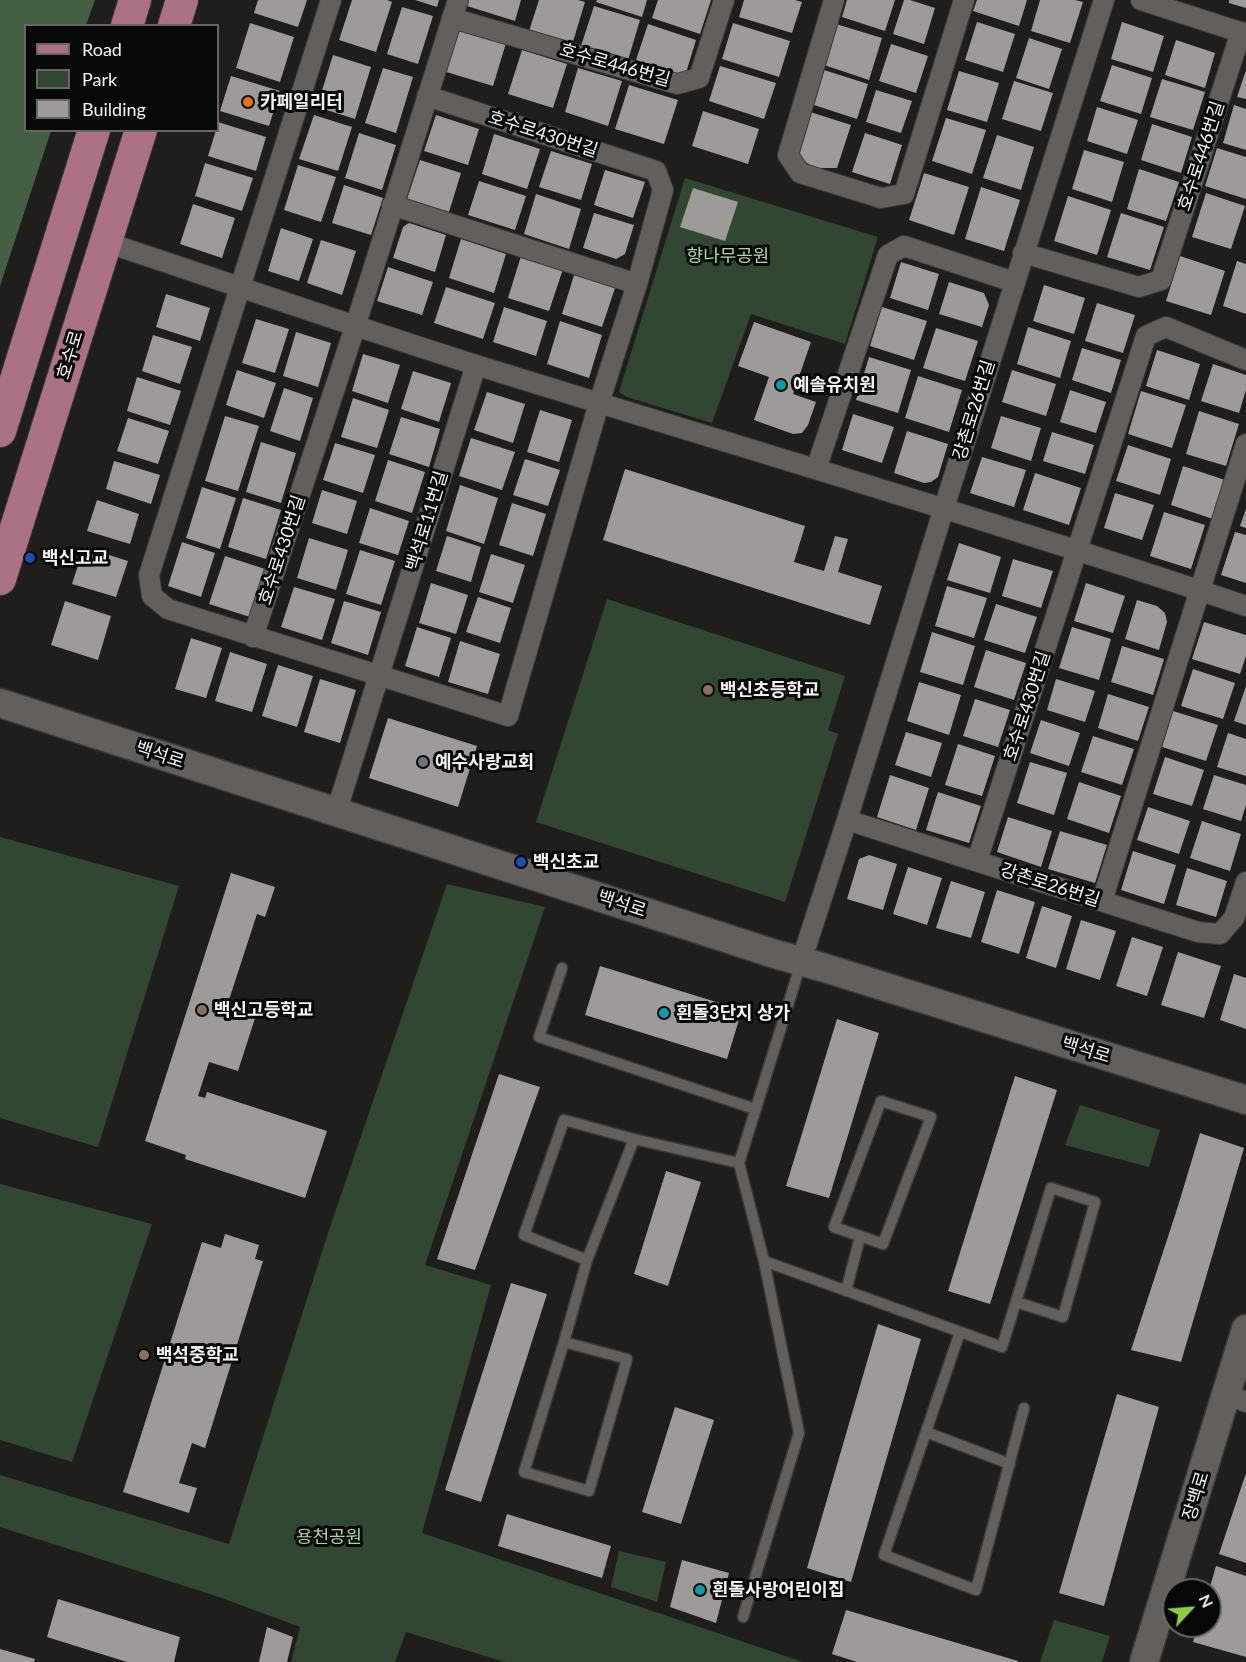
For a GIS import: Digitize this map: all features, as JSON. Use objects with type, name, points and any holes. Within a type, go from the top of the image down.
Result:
[{"type":"main road","points":[[129,24],[135,0]]},
{"type":"main road","points":[[175,24],[182,0]]},
{"type":"main road","points":[[0,431],[93,132]]},
{"type":"main road","name":"호수로","points":[[0,579],[140,132]]},
{"type":"main road","name":"백석로","points":[[0,703],[801,962],[1246,1100]]},
{"type":"main road","name":"장백로","points":[[1144,1662],[1236,1398],[1246,1329]]},
{"type":"street","points":[[332,0],[149,575],[152,596],[168,609],[379,676]]},
{"type":"street","name":"호수로446번길","points":[[428,96],[455,9],[677,84],[699,78],[724,0]]},
{"type":"street","points":[[834,0],[788,155],[800,173],[880,198],[904,194],[964,0]]},
{"type":"street","name":"강촌로26번길","points":[[801,962],[848,820],[1014,282],[1104,0]]},
{"type":"street","name":"호수로446번길","points":[[1023,254],[1139,287],[1161,280],[1244,33],[1141,0]]},
{"type":"street","name":"호수로430번길","points":[[253,637],[428,96],[656,171],[663,190],[508,716],[379,676]]},
{"type":"street","points":[[392,205],[637,284]]},
{"type":"street","points":[[105,242],[355,327],[944,508],[1246,606]]},
{"type":"street","points":[[816,469],[888,255],[904,246],[1014,282]]},
{"type":"street","name":"호수로430번길","points":[[977,861],[1146,336],[1166,327],[1246,360]]},
{"type":"street","name":"백석로11번길","points":[[336,813],[476,365]]},
{"type":"street","points":[[1102,901],[1246,444]]},
{"type":"street","name":"강촌로26번길","points":[[848,820],[1198,932],[1220,934],[1234,918],[1246,882]]},
{"type":"lane","points":[[743,1617],[799,1433],[764,1261],[739,1163],[801,962]]},
{"type":"lane","points":[[562,968],[539,1037],[755,1109]]},
{"type":"lane","points":[[881,1101],[931,1117],[883,1244],[860,1237],[834,1227],[881,1101]]},
{"type":"lane","points":[[587,1260],[524,1235],[564,1120],[739,1163]]},
{"type":"lane","points":[[564,1342],[627,1359],[589,1491],[524,1472],[587,1260],[634,1139]]},
{"type":"lane","points":[[764,1261],[1002,1347],[1051,1188],[1095,1202],[1063,1317],[1016,1302]]},
{"type":"lane","points":[[846,1291],[860,1237]]},
{"type":"lane","points":[[960,1332],[884,1555],[976,1590],[1024,1408]]},
{"type":"lane","points":[[926,1432],[1010,1464]]},
{"type":"green space","points":[[0,0],[95,0],[86,24],[24,24],[24,132],[51,132],[0,286]]},
{"type":"green space","name":"향나무공원","points":[[685,178],[878,237],[845,344],[751,314],[712,423],[627,397],[619,392]]},
{"type":"green space","points":[[607,599],[845,676],[828,730],[838,734],[785,902],[536,822]]},
{"type":"green space","points":[[0,837],[179,886],[98,1147],[0,1118]]},
{"type":"green space","name":"용천공원","points":[[447,884],[545,907],[425,1265],[491,1285],[422,1533],[803,1662],[505,1662],[406,1632],[395,1662],[291,1662],[300,1627],[219,1597],[0,1527],[0,1475],[229,1544],[327,1236]]},
{"type":"green space","points":[[1080,1105],[1160,1130],[1149,1167],[1065,1145]]},
{"type":"green space","points":[[0,1184],[152,1224],[72,1462],[0,1440]]},
{"type":"green space","points":[[619,1551],[666,1562],[657,1602],[611,1587]]},
{"type":"green space","points":[[1054,1620],[1110,1636],[1102,1662],[1040,1662]]},
{"type":"building","points":[[258,0],[307,0],[298,27],[254,13]]},
{"type":"building","points":[[352,0],[392,2],[376,52],[339,40]]},
{"type":"building","points":[[415,0],[439,0],[437,7]]},
{"type":"building","points":[[469,0],[521,0],[515,21],[467,6]]},
{"type":"building","points":[[539,0],[585,2],[572,45],[529,31]]},
{"type":"building","points":[[597,0],[647,0],[642,17],[596,2]]},
{"type":"building","points":[[658,0],[711,0],[700,34],[652,18]]},
{"type":"building","points":[[744,0],[802,2],[792,33],[739,17]]},
{"type":"building","points":[[847,0],[895,0],[885,31],[842,17]]},
{"type":"building","points":[[904,0],[935,8],[924,44],[893,34]]},
{"type":"building","points":[[977,0],[1027,0],[1019,26],[973,11]]},
{"type":"building","points":[[1040,0],[1083,2],[1070,43],[1031,31]]},
{"type":"building","points":[[1229,0],[1246,0],[1246,8],[1229,3]]},
{"type":"building","points":[[594,6],[640,20],[628,60],[581,46]]},
{"type":"building","points":[[402,7],[433,16],[418,64],[387,54]]},
{"type":"building","points":[[977,22],[1015,34],[1003,72],[965,60]]},
{"type":"building","points":[[1122,22],[1164,36],[1153,72],[1111,59]]},
{"type":"building","points":[[250,23],[294,37],[280,82],[236,68]]},
{"type":"building","points":[[733,23],[790,41],[779,77],[722,59]]},
{"type":"building","points":[[648,24],[696,40],[685,76],[636,60]]},
{"type":"building","points":[[836,24],[882,38],[869,80],[824,65]]},
{"type":"building","points":[[457,28],[506,43],[493,86],[443,71]]},
{"type":"building","points":[[1029,38],[1062,49],[1049,89],[1016,78]]},
{"type":"building","points":[[1176,40],[1215,53],[1205,88],[1165,75]]},
{"type":"building","points":[[891,44],[928,56],[916,93],[879,81]]},
{"type":"building","points":[[522,50],[567,64],[553,108],[508,94]]},
{"type":"building","points":[[333,55],[371,67],[355,119],[317,107]]},
{"type":"building","points":[[1112,65],[1152,78],[1141,114],[1100,101]]},
{"type":"building","points":[[720,66],[776,83],[764,119],[709,101]]},
{"type":"building","points":[[383,68],[413,77],[396,133],[365,123]]},
{"type":"building","points":[[578,68],[622,81],[608,126],[565,112]]},
{"type":"building","points":[[824,70],[868,84],[857,119],[814,105]]},
{"type":"building","points":[[1246,70],[1246,99],[1237,97]]},
{"type":"building","points":[[959,71],[999,83],[987,122],[947,110]]},
{"type":"building","points":[[231,76],[280,91],[269,126],[220,111]]},
{"type":"building","points":[[1162,79],[1205,92],[1193,130],[1150,117]]},
{"type":"building","points":[[1014,81],[1053,93],[1041,131],[1002,119]]},
{"type":"building","points":[[629,85],[678,100],[664,144],[615,129]]},
{"type":"building","points":[[876,90],[912,101],[901,133],[866,122]]},
{"type":"building","points":[[1234,105],[1246,109],[1246,150],[1223,143]]},
{"type":"building","points":[[1097,107],[1138,120],[1127,154],[1087,141]]},
{"type":"building","points":[[703,111],[759,129],[748,164],[692,146]]},
{"type":"building","points":[[807,111],[851,125],[837,168],[814,168],[794,154]]},
{"type":"building","points":[[314,115],[352,127],[338,171],[299,159]]},
{"type":"building","points":[[436,115],[479,129],[468,165],[424,151]]},
{"type":"building","points":[[946,118],[986,130],[972,174],[932,161]]},
{"type":"building","points":[[219,122],[266,137],[256,171],[208,156],[215,132],[219,132]]},
{"type":"building","points":[[1152,124],[1192,137],[1181,173],[1141,160]]},
{"type":"building","points":[[359,133],[396,145],[382,190],[345,178]]},
{"type":"building","points":[[865,133],[902,145],[890,184],[852,172]]},
{"type":"building","points":[[494,134],[540,149],[527,189],[482,174]]},
{"type":"building","points":[[997,135],[1034,147],[1021,190],[983,178]]},
{"type":"building","points":[[1217,148],[1246,157],[1246,199],[1205,186]]},
{"type":"building","points":[[1084,150],[1124,162],[1112,202],[1072,189]]},
{"type":"building","points":[[551,151],[592,164],[581,200],[539,187]]},
{"type":"building","points":[[420,160],[461,173],[449,212],[407,199]]},
{"type":"building","points":[[205,163],[253,178],[242,211],[195,196]]},
{"type":"building","points":[[298,165],[336,177],[321,222],[284,210]]},
{"type":"building","points":[[1139,169],[1179,182],[1166,221],[1127,209]]},
{"type":"building","points":[[605,170],[645,182],[633,218],[594,205]]},
{"type":"building","points":[[924,173],[969,187],[954,235],[909,220]]},
{"type":"building","points":[[479,181],[526,196],[515,230],[468,215]]},
{"type":"building","points":[[344,185],[383,198],[371,235],[332,223]]},
{"type":"building","points":[[981,187],[1020,200],[1004,251],[965,239]]},
{"type":"building","points":[[693,188],[738,202],[725,241],[680,227]]},
{"type":"building","points":[[1206,193],[1245,206],[1231,249],[1192,237]]},
{"type":"building","points":[[536,194],[581,209],[569,249],[524,234]]},
{"type":"building","points":[[1068,196],[1111,210],[1097,255],[1054,241]]},
{"type":"building","points":[[193,204],[235,218],[222,258],[180,244]]},
{"type":"building","points":[[594,213],[634,225],[625,254],[616,259],[583,248]]},
{"type":"building","points":[[1121,213],[1164,227],[1150,270],[1107,257]]},
{"type":"building","points":[[409,223],[446,235],[435,272],[393,258],[403,227]]},
{"type":"building","points":[[281,228],[313,239],[299,281],[268,271]]},
{"type":"building","points":[[461,239],[506,254],[494,293],[449,278]]},
{"type":"building","points":[[321,240],[356,251],[342,295],[307,283]]},
{"type":"building","points":[[521,256],[563,269],[549,311],[508,298]]},
{"type":"building","points":[[1180,256],[1225,271],[1211,315],[1166,301]]},
{"type":"building","points":[[1237,261],[1246,264],[1246,314],[1223,306]]},
{"type":"building","points":[[901,262],[939,274],[928,310],[890,298]]},
{"type":"building","points":[[388,267],[433,282],[422,315],[377,301]]},
{"type":"building","points":[[575,272],[616,285],[602,327],[562,314]]},
{"type":"building","points":[[949,282],[984,293],[989,305],[982,327],[939,314]]},
{"type":"building","points":[[1044,285],[1085,298],[1074,334],[1033,321]]},
{"type":"building","points":[[446,287],[495,303],[483,339],[434,323]]},
{"type":"building","points":[[166,294],[210,308],[200,341],[156,327]]},
{"type":"building","points":[[1097,303],[1135,315],[1123,353],[1085,341]]},
{"type":"building","points":[[504,307],[547,321],[536,356],[493,342]]},
{"type":"building","points":[[882,307],[927,321],[914,360],[870,346]]},
{"type":"building","points":[[256,319],[289,329],[275,373],[242,363]]},
{"type":"building","points":[[560,321],[602,335],[589,378],[547,364]]},
{"type":"building","name":"예솔유치원","points":[[754,322],[811,342],[793,394],[816,402],[808,425],[802,433],[793,434],[754,420],[769,377],[738,366]]},
{"type":"building","points":[[1028,327],[1071,341],[1060,378],[1017,364]]},
{"type":"building","points":[[936,328],[978,341],[965,381],[923,368]]},
{"type":"building","points":[[296,332],[331,343],[318,387],[283,376]]},
{"type":"building","points":[[153,335],[192,347],[180,384],[142,371]]},
{"type":"building","points":[[1082,348],[1121,360],[1111,393],[1072,380]]},
{"type":"building","points":[[1157,350],[1200,364],[1189,400],[1146,386]]},
{"type":"building","points":[[363,354],[400,365],[388,403],[352,391]]},
{"type":"building","points":[[869,357],[911,370],[898,413],[856,400]]},
{"type":"building","points":[[1213,364],[1246,375],[1246,390],[1239,413],[1201,401]]},
{"type":"building","points":[[237,370],[276,383],[264,418],[226,405]]},
{"type":"building","points":[[1012,370],[1056,384],[1046,416],[1002,402]]},
{"type":"building","points":[[413,371],[451,383],[439,422],[401,409]]},
{"type":"building","points":[[918,376],[962,390],[949,432],[905,418]]},
{"type":"building","points":[[137,377],[181,391],[170,425],[127,411]]},
{"type":"building","points":[[284,388],[313,398],[300,441],[270,431]]},
{"type":"building","points":[[1070,390],[1106,402],[1096,433],[1060,422]]},
{"type":"building","points":[[1141,391],[1186,405],[1172,448],[1128,434]]},
{"type":"building","points":[[487,392],[525,404],[513,443],[474,430]]},
{"type":"building","points":[[353,398],[389,410],[377,448],[341,437]]},
{"type":"building","points":[[540,410],[572,420],[559,462],[527,452]]},
{"type":"building","points":[[1199,411],[1239,424],[1226,466],[1186,454]]},
{"type":"building","points":[[853,414],[894,427],[882,463],[842,450]]},
{"type":"building","points":[[225,416],[259,426],[238,491],[205,481]]},
{"type":"building","points":[[1001,416],[1041,428],[1031,461],[991,448]]},
{"type":"building","points":[[401,417],[440,429],[429,467],[389,454]]},
{"type":"building","points":[[128,418],[169,431],[158,464],[117,451]]},
{"type":"building","points":[[907,431],[948,444],[938,477],[931,482],[924,483],[894,473]]},
{"type":"building","points":[[1052,432],[1094,445],[1085,474],[1043,461]]},
{"type":"building","points":[[471,438],[515,452],[502,490],[459,476]]},
{"type":"building","points":[[261,442],[296,453],[281,503],[246,492]]},
{"type":"building","points":[[335,443],[375,455],[363,493],[323,480]]},
{"type":"building","points":[[1128,445],[1171,459],[1160,495],[1116,481]]},
{"type":"building","points":[[982,457],[1026,470],[1014,507],[970,493]]},
{"type":"building","points":[[525,459],[560,470],[548,506],[513,495]]},
{"type":"building","points":[[388,460],[425,472],[412,513],[375,501]]},
{"type":"building","points":[[114,461],[160,475],[151,504],[106,489]]},
{"type":"building","points":[[1183,466],[1225,480],[1213,519],[1171,505]]},
{"type":"building","points":[[625,469],[805,526],[794,562],[824,571],[835,536],[848,539],[838,572],[882,586],[870,625],[603,540]]},
{"type":"building","points":[[1035,473],[1081,488],[1069,525],[1023,510]]},
{"type":"building","points":[[460,485],[498,498],[484,544],[446,531]]},
{"type":"building","points":[[202,487],[236,498],[220,549],[186,538]]},
{"type":"building","points":[[322,490],[357,501],[347,534],[312,523]]},
{"type":"building","points":[[1115,493],[1154,505],[1142,540],[1104,528]]},
{"type":"building","points":[[243,498],[281,510],[266,559],[228,547]]},
{"type":"building","points":[[97,500],[139,514],[130,544],[87,531]]},
{"type":"building","points":[[512,503],[546,514],[533,556],[499,545]]},
{"type":"building","points":[[370,508],[409,521],[398,555],[359,543]]},
{"type":"building","points":[[1246,509],[1246,528],[1240,526]]},
{"type":"building","points":[[1164,512],[1205,525],[1191,569],[1150,556]]},
{"type":"building","points":[[1235,532],[1246,535],[1246,583],[1221,575]]},
{"type":"building","points":[[447,536],[481,547],[471,582],[436,571]]},
{"type":"building","points":[[309,538],[348,550],[336,590],[297,578]]},
{"type":"building","points":[[182,542],[215,553],[201,597],[168,586]]},
{"type":"building","points":[[959,543],[1001,557],[990,593],[947,580]]},
{"type":"building","points":[[84,547],[128,561],[116,597],[72,584]]},
{"type":"building","points":[[360,550],[395,561],[381,605],[346,594]]},
{"type":"building","points":[[491,554],[525,565],[513,603],[479,592]]},
{"type":"building","points":[[225,556],[265,569],[250,617],[209,604]]},
{"type":"building","points":[[1013,559],[1053,571],[1041,608],[1002,596]]},
{"type":"building","points":[[431,583],[468,595],[456,634],[419,623]]},
{"type":"building","points":[[1086,583],[1125,596],[1113,633],[1074,621]]},
{"type":"building","points":[[947,586],[987,598],[974,638],[935,626]]},
{"type":"building","points":[[294,587],[335,599],[322,640],[281,627]]},
{"type":"building","points":[[478,597],[511,608],[500,643],[466,632]]},
{"type":"building","points":[[1137,600],[1157,606],[1165,613],[1167,622],[1159,650],[1125,639]]},
{"type":"building","points":[[65,601],[111,616],[98,660],[51,645]]},
{"type":"building","points":[[344,601],[381,612],[368,655],[331,643]]},
{"type":"building","points":[[996,604],[1037,617],[1025,653],[984,640]]},
{"type":"building","points":[[1204,622],[1246,635],[1246,656],[1240,674],[1192,659]]},
{"type":"building","points":[[417,627],[451,638],[439,677],[405,666]]},
{"type":"building","points":[[1072,627],[1111,639],[1099,680],[1059,668]]},
{"type":"building","points":[[932,632],[975,646],[963,685],[920,672]]},
{"type":"building","points":[[191,638],[222,648],[206,698],[175,689]]},
{"type":"building","points":[[460,641],[500,654],[488,694],[448,682]]},
{"type":"building","points":[[1122,646],[1164,659],[1153,695],[1111,682]]},
{"type":"building","points":[[986,650],[1026,663],[1014,700],[974,687]]},
{"type":"building","points":[[230,652],[267,664],[252,712],[215,701]]},
{"type":"building","points":[[278,665],[313,676],[297,727],[262,716]]},
{"type":"building","points":[[1193,669],[1235,683],[1223,719],[1181,706]]},
{"type":"building","points":[[320,679],[356,690],[340,743],[304,732]]},
{"type":"building","points":[[1056,679],[1095,691],[1085,722],[1047,710]]},
{"type":"building","points":[[919,682],[961,695],[949,735],[907,721]]},
{"type":"building","points":[[1246,686],[1246,725],[1234,721]]},
{"type":"building","points":[[1108,694],[1149,707],[1138,741],[1098,728]]},
{"type":"building","points":[[975,699],[1010,710],[998,747],[963,736]]},
{"type":"building","points":[[1173,711],[1218,725],[1206,761],[1162,747]]},
{"type":"building","name":"예수사랑교회","points":[[388,718],[477,746],[458,807],[369,778]]},
{"type":"building","points":[[1041,720],[1080,733],[1069,766],[1030,753]]},
{"type":"building","points":[[906,732],[942,743],[931,777],[895,765]]},
{"type":"building","points":[[1228,733],[1246,739],[1246,776],[1217,767]]},
{"type":"building","points":[[1093,736],[1134,749],[1122,785],[1081,772]]},
{"type":"building","points":[[958,744],[995,756],[982,796],[945,785]]},
{"type":"building","points":[[1165,757],[1204,770],[1192,806],[1153,794]]},
{"type":"building","points":[[1030,762],[1067,773],[1054,815],[1017,803]]},
{"type":"building","points":[[890,775],[929,788],[916,830],[877,817]]},
{"type":"building","points":[[1214,775],[1246,785],[1246,805],[1241,821],[1203,809]]},
{"type":"building","points":[[1079,782],[1121,796],[1109,833],[1067,819]]},
{"type":"building","points":[[938,792],[981,806],[969,843],[926,830]]},
{"type":"building","points":[[1148,807],[1190,821],[1179,854],[1137,840]]},
{"type":"building","points":[[1008,817],[1052,831],[1041,867],[997,852]]},
{"type":"building","points":[[1202,821],[1241,834],[1230,871],[1190,858]]},
{"type":"building","points":[[1060,831],[1107,845],[1095,883],[1048,869]]},
{"type":"building","points":[[1133,851],[1176,865],[1164,904],[1121,890]]},
{"type":"building","points":[[869,855],[897,864],[883,910],[847,899],[859,859]]},
{"type":"building","points":[[908,867],[942,878],[927,925],[893,914]]},
{"type":"building","points":[[1187,868],[1227,881],[1216,917],[1176,905]]},
{"type":"building","points":[[231,873],[275,887],[265,917],[257,914],[227,1006],[256,1015],[238,1071],[209,1062],[198,1096],[205,1098],[207,1092],[327,1131],[305,1198],[185,1159],[186,1155],[145,1141]]},
{"type":"building","points":[[951,881],[985,892],[971,938],[936,928]]},
{"type":"building","points":[[997,890],[1035,902],[1019,954],[981,942]]},
{"type":"building","points":[[1042,906],[1072,916],[1056,968],[1026,958]]},
{"type":"building","points":[[1081,920],[1116,931],[1100,980],[1066,969]]},
{"type":"building","points":[[1132,937],[1163,947],[1147,996],[1116,986]]},
{"type":"building","points":[[1178,952],[1221,966],[1204,1018],[1161,1005]]},
{"type":"building","name":"흰돌3단지 상가","points":[[600,966],[742,1010],[727,1059],[585,1015]]},
{"type":"building","points":[[1234,974],[1246,978],[1246,1029],[1220,1020]]},
{"type":"building","points":[[837,1019],[879,1033],[829,1198],[786,1186]]},
{"type":"building","points":[[499,1074],[540,1087],[475,1270],[437,1259]]},
{"type":"building","points":[[1015,1076],[1057,1090],[990,1304],[948,1291]]},
{"type":"building","points":[[1200,1133],[1244,1148],[1181,1362],[1131,1350]]},
{"type":"building","points":[[666,1171],[701,1182],[668,1286],[634,1274]]},
{"type":"building","points":[[225,1234],[259,1245],[255,1259],[263,1261],[205,1448],[192,1443],[179,1483],[197,1488],[189,1513],[123,1492],[202,1242],[221,1248]]},
{"type":"building","points":[[511,1283],[547,1294],[481,1502],[445,1490]]},
{"type":"building","points":[[878,1324],[921,1339],[851,1582],[807,1568]]},
{"type":"building","points":[[1117,1394],[1159,1407],[1104,1606],[1059,1593]]},
{"type":"building","points":[[675,1407],[714,1420],[681,1524],[642,1512]]},
{"type":"building","points":[[1246,1473],[1246,1563],[1219,1554]]},
{"type":"building","points":[[507,1514],[611,1546],[602,1578],[498,1546]]},
{"type":"building","name":"흰돌사랑어린이집","points":[[682,1560],[729,1573],[716,1623],[670,1607]]},
{"type":"building","points":[[1216,1566],[1246,1576],[1246,1657],[1193,1642],[1194,1638],[1222,1638],[1222,1578],[1212,1578]]},
{"type":"building","points":[[58,1599],[180,1637],[174,1662],[127,1662],[47,1637]]},
{"type":"building","points":[[846,1610],[1018,1662],[857,1662],[832,1654]]},
{"type":"building","points":[[267,1627],[293,1637],[287,1662],[259,1662]]},
{"type":"building","points":[[0,1649],[35,1659],[34,1662],[0,1662]]},
{"type":"place","name":"카페일리터","points":[[248,102]]},
{"type":"place","name":"예솔유치원","points":[[781,385]]},
{"type":"place","name":"백신고교","points":[[30,558]]},
{"type":"place","name":"백신초등학교","points":[[708,690]]},
{"type":"place","name":"예수사랑교회","points":[[423,762]]},
{"type":"place","name":"백신초교","points":[[521,862]]},
{"type":"place","name":"백신고등학교","points":[[202,1010]]},
{"type":"place","name":"흰돌3단지 상가","points":[[664,1013]]},
{"type":"place","name":"백석중학교","points":[[144,1355]]},
{"type":"place","name":"흰돌사랑어린이집","points":[[700,1590]]}]
